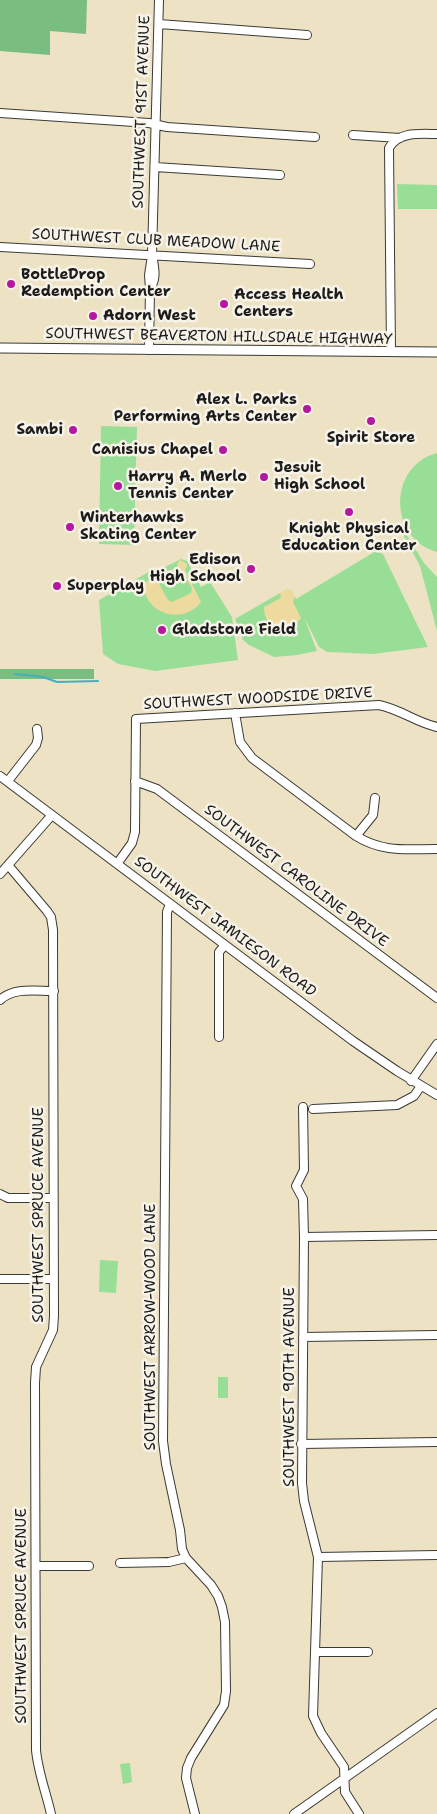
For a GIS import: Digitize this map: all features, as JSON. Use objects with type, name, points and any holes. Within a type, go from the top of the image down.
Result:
[{"type":"main road","name":"SOUTHWEST BEAVERTON HILLSDALE HIGHWAY","points":[[0,348],[437,352]]},
{"type":"street","name":"SOUTHWEST 91ST AVENUE","points":[[149,350],[150,289],[154,283],[155,276],[152,255],[159,0]]},
{"type":"street","points":[[159,24],[307,35]]},
{"type":"street","points":[[0,113],[315,138]]},
{"type":"street","points":[[353,135],[400,138],[412,135],[437,134]]},
{"type":"street","points":[[391,352],[388,152],[392,144],[400,138]]},
{"type":"street","points":[[155,166],[280,175]]},
{"type":"street","name":"SOUTHWEST CLUB MEADOW LANE","points":[[0,246],[310,264]]},
{"type":"street","name":"SOUTHWEST WOODSIDE DRIVE","points":[[136,781],[136,719],[379,706],[405,713],[421,723],[437,726]]},
{"type":"street","points":[[235,713],[240,742],[252,758],[356,836],[369,844],[386,849],[437,849]]},
{"type":"street","points":[[8,782],[36,745],[38,738],[37,729]]},
{"type":"street","name":"SOUTHWEST JAMIESON ROAD","points":[[0,776],[353,1041],[412,1081],[437,1095]]},
{"type":"street","points":[[117,864],[132,843],[135,832],[136,781]]},
{"type":"street","name":"SOUTHWEST CAROLINE DRIVE","points":[[136,781],[157,789],[437,998]]},
{"type":"street","points":[[356,836],[373,815],[375,798]]},
{"type":"street","points":[[0,874],[52,815]]},
{"type":"street","name":"SOUTHWEST SPRUCE AVENUE","points":[[8,865],[50,917],[53,930],[54,1316],[53,1330],[36,1367],[35,1383],[36,1750],[41,1781],[51,1814]]},
{"type":"street","name":"SOUTHWEST ARROW-WOOD LANE","points":[[170,904],[167,912],[163,1441],[182,1549],[186,1558],[212,1586],[222,1607],[226,1656],[224,1705],[191,1758],[187,1768],[186,1778],[195,1814]]},
{"type":"street","points":[[219,1037],[219,952],[225,945]]},
{"type":"street","points":[[0,1000],[16,991],[54,991]]},
{"type":"street","points":[[412,1081],[437,1044]]},
{"type":"street","points":[[313,1108],[397,1105],[414,1096],[421,1086]]},
{"type":"street","name":"SOUTHWEST 90TH AVENUE","points":[[302,1107],[304,1170],[296,1186],[304,1199],[301,1444],[304,1501],[318,1557],[313,1716],[321,1733],[344,1767],[345,1792],[360,1814]]},
{"type":"street","points":[[0,1194],[8,1198],[53,1198]]},
{"type":"street","points":[[304,1237],[437,1235]]},
{"type":"street","points":[[0,1279],[53,1279]]},
{"type":"street","points":[[303,1337],[437,1335]]},
{"type":"street","points":[[301,1444],[437,1442]]},
{"type":"street","points":[[318,1557],[437,1555]]},
{"type":"street","points":[[120,1563],[169,1562],[186,1558]]},
{"type":"street","points":[[36,1566],[89,1566]]},
{"type":"street","points":[[315,1652],[368,1652]]},
{"type":"street","points":[[294,1814],[437,1713]]},
{"type":"green space","points":[[0,0],[87,0],[86,34],[50,31],[50,55],[0,51]]},
{"type":"green space","points":[[397,184],[437,185],[437,209],[398,209]]},
{"type":"green space","name":"Harry A. Merlo Tennis Center","points":[[101,426],[137,427],[134,545],[99,544]]},
{"type":"green space","points":[[437,453],[437,552],[421,544],[409,532],[403,518],[400,502],[403,486],[409,472],[421,460]]},
{"type":"green space","points":[[403,529],[424,563],[437,577],[437,631],[420,566],[401,531]]},
{"type":"green space","points":[[376,551],[383,554],[428,647],[373,654],[327,652],[319,647],[304,617],[317,651],[274,657],[243,640],[235,619],[287,589],[292,591],[296,599]]},
{"type":"green space","name":"Gladstone Field","points":[[181,559],[187,561],[201,587],[210,582],[232,617],[238,660],[155,671],[118,664],[103,654],[99,600],[154,569],[155,572]]},
{"type":"green space","points":[[0,669],[94,669],[94,679],[0,679]]},
{"type":"green space","points":[[100,1260],[118,1261],[116,1293],[99,1292]]},
{"type":"green space","points":[[218,1377],[228,1377],[228,1398],[218,1398]]},
{"type":"green space","points":[[130,1763],[132,1782],[123,1784],[120,1764]]},
{"type":"sand","points":[[180,560],[186,563],[185,570],[201,602],[184,614],[175,615],[157,609],[150,602],[145,594],[144,583],[177,567]],"holes":[[[178,569],[183,571],[192,589],[191,593],[172,602],[168,600],[158,582],[160,577]]]},
{"type":"sand","points":[[287,589],[292,591],[295,596],[293,602],[301,618],[293,627],[280,629],[268,621],[264,607],[281,598],[280,593]]},
{"type":"waterway","points":[[15,674],[43,677],[57,682],[98,681]]},
{"type":"place","name":"BottleDrop Redemption Center","points":[[11,284]]},
{"type":"place","name":"Access Health Centers","points":[[224,304]]},
{"type":"place","name":"Adorn West","points":[[93,316]]},
{"type":"place","name":"Alex L. Parks Performing Arts Center","points":[[307,409]]},
{"type":"place","name":"Spirit Store","points":[[371,421]]},
{"type":"place","name":"Sambi","points":[[73,430]]},
{"type":"place","name":"Canisius Chapel","points":[[223,450]]},
{"type":"place","name":"Jesuit High School","points":[[264,477]]},
{"type":"place","name":"Harry A. Merlo Tennis Center","points":[[118,486]]},
{"type":"place","name":"Knight Physical Education Center","points":[[349,512]]},
{"type":"place","name":"Winterhawks Skating Center","points":[[70,527]]},
{"type":"place","name":"Edison High School","points":[[251,569]]},
{"type":"place","name":"Superplay","points":[[57,586]]},
{"type":"place","name":"Gladstone Field","points":[[162,630]]}]
